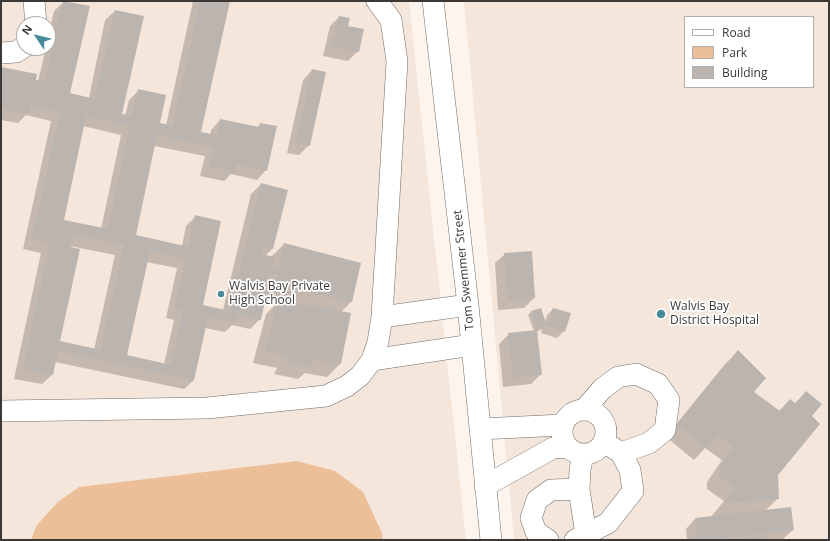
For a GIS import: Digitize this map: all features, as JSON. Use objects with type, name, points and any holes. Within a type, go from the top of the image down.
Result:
[{"type":"street","points":[[34,1],[35,16]]},
{"type":"street","points":[[1,411],[207,408],[326,396],[347,386],[360,376],[372,360],[378,342],[382,317],[397,61],[391,20],[377,1]]},
{"type":"street","name":"Tom Swemmer Street","points":[[433,1],[468,305],[491,540]]},
{"type":"street","points":[[1,53],[16,52]]},
{"type":"street","points":[[382,317],[468,305]]},
{"type":"street","points":[[372,360],[472,345]]},
{"type":"street","points":[[584,410],[602,389],[618,377],[636,374],[658,384],[669,400],[664,430],[650,443],[621,453]]},
{"type":"street","points":[[485,486],[553,448],[576,451],[592,453],[604,442],[606,431],[602,420],[594,413],[584,410],[575,412],[568,417],[563,425],[562,437],[576,451],[580,470],[579,489],[581,537],[608,523],[633,491],[630,470],[621,453],[604,442]]},
{"type":"street","points":[[480,429],[563,425]]},
{"type":"street","points":[[548,540],[536,532],[531,518],[537,500],[551,490],[579,489]]},
{"type":"shaded area","name":"Walvis Bay Private High School","points":[[1,1],[409,1],[466,540],[1,540]]},
{"type":"shaded area","name":"Walvis Bay District Hospital","points":[[464,1],[829,1],[829,540],[514,540]]},
{"type":"green space","points":[[297,461],[335,471],[363,492],[382,533],[383,540],[31,540],[37,525],[58,502],[79,487]]},
{"type":"building","points":[[63,1],[90,6],[70,93],[95,99],[115,10],[144,16],[122,114],[132,116],[138,89],[166,95],[160,123],[173,126],[200,1],[230,1],[201,132],[217,135],[220,119],[259,127],[260,123],[277,126],[267,171],[237,164],[235,172],[209,166],[214,147],[157,135],[136,235],[189,247],[195,215],[221,221],[203,305],[230,311],[261,183],[288,190],[273,249],[263,247],[261,254],[275,257],[272,268],[279,269],[284,243],[361,263],[352,302],[276,283],[278,275],[271,273],[261,320],[238,315],[236,323],[208,317],[194,380],[58,351],[53,375],[23,369],[50,243],[32,239],[60,112],[31,105],[29,114],[1,109],[1,67],[37,74],[36,80],[45,82],[51,56],[56,56],[56,32]],"holes":[[[86,116],[130,125],[108,229],[64,220]],[[74,235],[124,245],[101,350],[60,341],[80,249],[71,247]],[[150,251],[186,259],[175,309],[183,310],[171,365],[127,355]]]},
{"type":"building","points":[[339,16],[350,18],[348,26],[364,29],[359,52],[332,47]]},
{"type":"building","points":[[312,69],[326,72],[310,146],[296,143]]},
{"type":"building","points":[[532,251],[535,298],[508,300],[504,253]]},
{"type":"building","points":[[279,300],[351,313],[341,364],[313,360],[312,367],[286,362],[289,356],[265,351]]},
{"type":"building","points":[[541,308],[547,326],[537,330],[531,311]]},
{"type":"building","points":[[553,308],[571,313],[565,332],[547,326]]},
{"type":"building","points":[[537,330],[542,375],[513,378],[508,333]]},
{"type":"building","points":[[738,350],[766,378],[754,392],[780,411],[790,399],[796,404],[806,391],[822,404],[812,416],[820,424],[778,475],[779,499],[723,503],[735,488],[720,476],[719,468],[734,447],[717,435],[707,448],[677,424]]},
{"type":"building","points":[[791,507],[794,530],[694,540],[693,535],[697,535],[695,518]]},
{"type":"building","points":[[766,536],[766,540],[734,540],[734,539]]},
{"type":"place","name":"Walvis Bay Private High School","points":[[221,294]]},
{"type":"place","name":"Walvis Bay District Hospital","points":[[661,314]]}]
